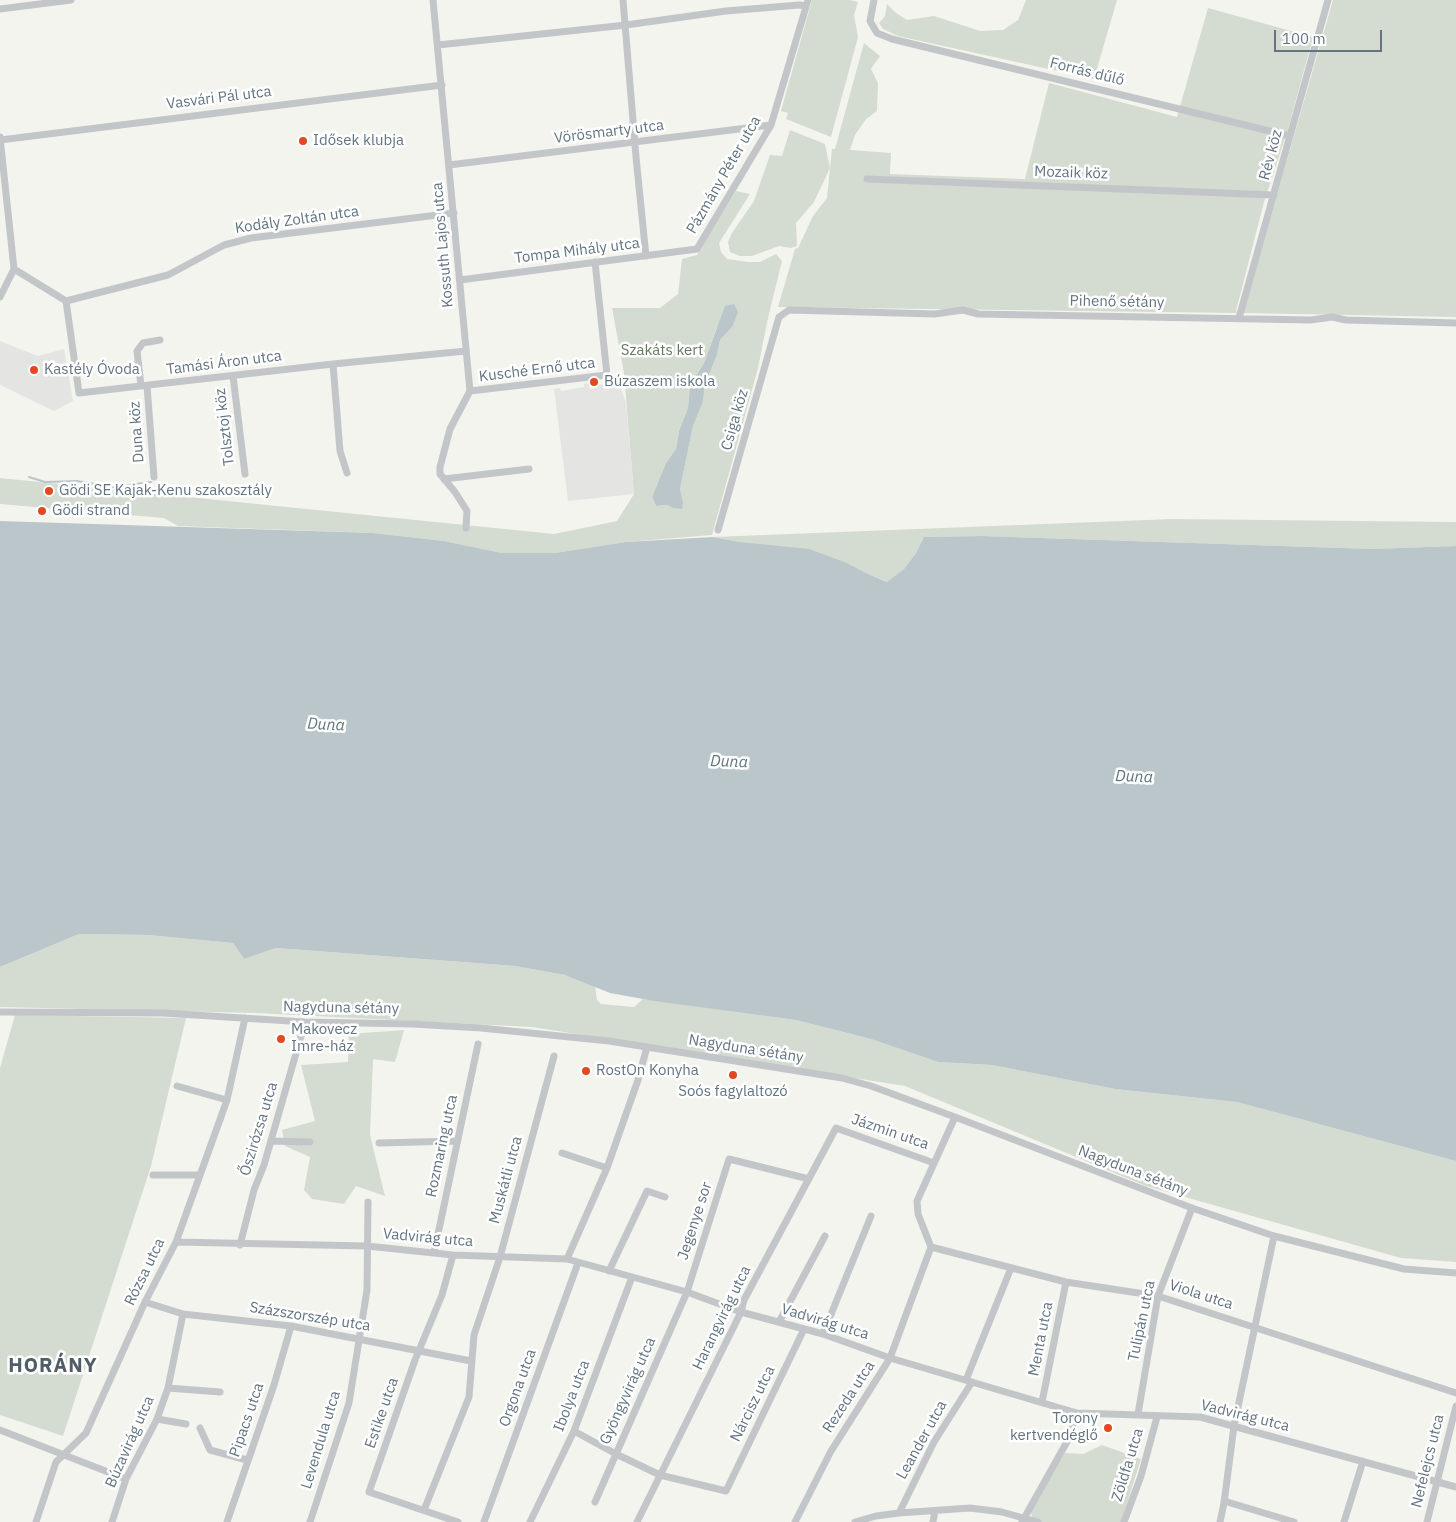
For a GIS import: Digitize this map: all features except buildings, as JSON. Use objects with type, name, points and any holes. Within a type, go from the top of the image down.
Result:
[{"type":"street","points":[[0,9],[71,0]]},
{"type":"street","name":"Kossuth Lajos utca","points":[[433,0],[470,391]]},
{"type":"street","points":[[624,0],[646,256]]},
{"type":"street","name":"Forrás dűlő","points":[[874,0],[870,21],[877,33],[892,39],[1290,136]]},
{"type":"street","name":"Rév köz","points":[[1240,318],[1328,0]]},
{"type":"street","points":[[438,45],[807,3]]},
{"type":"street","name":"Pázmány Péter utca","points":[[697,249],[771,125],[807,3]]},
{"type":"street","name":"Vasvári Pál utca","points":[[0,140],[442,85]]},
{"type":"street","name":"Vörösmarty utca","points":[[449,165],[771,125]]},
{"type":"street","points":[[0,135],[14,269],[0,297]]},
{"type":"street","name":"Mozaik köz","points":[[867,179],[1274,195]]},
{"type":"street","name":"Kodály Zoltán utca","points":[[66,301],[168,275],[206,253],[233,242],[251,238],[454,213]]},
{"type":"street","name":"Tompa Mihály utca","points":[[460,280],[697,249]]},
{"type":"street","name":"Kusché Ernő utca","points":[[470,391],[607,375],[595,262]]},
{"type":"street","points":[[14,269],[66,301]]},
{"type":"street","name":"Tamási Áron utca","points":[[66,301],[79,393],[466,351]]},
{"type":"street","name":"Pihenő sétány","points":[[779,317],[789,310],[935,314],[963,310],[978,314],[1311,320],[1332,317],[1346,320],[1456,323]]},
{"type":"street","name":"Csiga köz","points":[[718,530],[779,317]]},
{"type":"street","name":"Duna köz","points":[[154,477],[144,386],[137,351],[143,343],[160,340]]},
{"type":"street","points":[[334,364],[340,451],[347,473]]},
{"type":"street","name":"Tolsztoj köz","points":[[233,376],[245,474]]},
{"type":"street","points":[[466,528],[466,511],[455,492],[440,474],[440,467],[450,429],[470,391]]},
{"type":"street","points":[[444,480],[529,469]]},
{"type":"street","name":"Nagyduna sétány","points":[[0,1012],[163,1013],[305,1022],[413,1024],[481,1028],[610,1041],[842,1078],[871,1086],[1192,1208],[1274,1236],[1404,1269],[1456,1273]]},
{"type":"street","name":"Rózsa utca","points":[[36,1522],[56,1462],[86,1433],[145,1302],[176,1242],[227,1100],[244,1018]]},
{"type":"street","name":"Őszirózsa utca","points":[[240,1245],[254,1190],[264,1165],[305,1022]]},
{"type":"street","name":"Rozmaring utca","points":[[434,1253],[478,1044]]},
{"type":"street","points":[[567,1259],[606,1168],[638,1080],[647,1047]]},
{"type":"street","name":"Muskátli utca","points":[[424,1510],[469,1397],[474,1335],[500,1257],[554,1056]]},
{"type":"street","points":[[177,1086],[227,1100]]},
{"type":"street","points":[[931,1246],[918,1214],[917,1205],[955,1117]]},
{"type":"street","name":"Jázmin utca","points":[[836,1128],[934,1162]]},
{"type":"street","name":"Harangvirág utca","points":[[637,1522],[741,1312],[744,1300],[836,1128]]},
{"type":"street","points":[[271,1141],[310,1142]]},
{"type":"street","points":[[379,1143],[457,1141]]},
{"type":"street","points":[[562,1153],[606,1168]]},
{"type":"street","name":"Jegenye sor","points":[[687,1292],[729,1159],[809,1179]]},
{"type":"street","points":[[153,1175],[200,1175]]},
{"type":"street","points":[[609,1271],[648,1191],[665,1197]]},
{"type":"street","name":"Levendula utca","points":[[310,1522],[349,1403],[367,1290],[368,1202]]},
{"type":"street","name":"Tulipán utca","points":[[1138,1414],[1158,1296],[1192,1208]]},
{"type":"street","points":[[823,1334],[871,1216]]},
{"type":"street","points":[[779,1322],[825,1236]]},
{"type":"street","points":[[1220,1522],[1234,1426],[1274,1236]]},
{"type":"street","name":"Vadvirág utca","points":[[176,1242],[240,1245],[367,1246],[453,1255],[567,1259],[687,1292],[741,1312],[823,1334],[890,1358],[1077,1413],[1200,1417],[1456,1487]]},
{"type":"street","name":"Viola utca","points":[[931,1246],[1066,1282],[1158,1296],[1456,1393]]},
{"type":"street","name":"Rezeda utca","points":[[795,1522],[830,1451],[890,1358],[931,1246]]},
{"type":"street","name":"Estike utca","points":[[453,1255],[442,1295],[419,1351],[369,1492],[458,1522]]},
{"type":"street","name":"Orgona utca","points":[[484,1522],[578,1263]]},
{"type":"street","name":"Leander utca","points":[[889,1522],[896,1513],[969,1381],[1011,1268]]},
{"type":"street","name":"Ibolya utca","points":[[530,1522],[574,1430],[632,1277]]},
{"type":"street","name":"Menta utca","points":[[1042,1402],[1066,1282]]},
{"type":"street","name":"Gyöngyvirág utca","points":[[595,1502],[687,1292]]},
{"type":"street","name":"Százszorszép utca","points":[[145,1302],[183,1314],[291,1326],[471,1361]]},
{"type":"street","name":"Búzavirág utca","points":[[112,1522],[126,1478],[157,1419],[168,1388],[183,1314]]},
{"type":"street","name":"Pipacs utca","points":[[227,1522],[274,1385],[291,1326]]},
{"type":"street","name":"Nárcisz utca","points":[[660,1475],[726,1491],[804,1329]]},
{"type":"street","points":[[168,1388],[220,1392]]},
{"type":"street","name":"Nefelejcs utca","points":[[1427,1522],[1456,1406]]},
{"type":"street","points":[[1023,1520],[1068,1440],[1077,1413]]},
{"type":"street","name":"Zöldfa utca","points":[[1124,1522],[1141,1476],[1157,1417]]},
{"type":"street","points":[[157,1419],[186,1424]]},
{"type":"street","points":[[200,1428],[210,1450],[247,1460]]},
{"type":"street","points":[[0,1430],[126,1478]]},
{"type":"street","points":[[574,1430],[616,1454],[660,1475]]},
{"type":"street","points":[[1344,1522],[1363,1461]]},
{"type":"street","points":[[1224,1501],[1294,1522]]},
{"type":"street","points":[[855,1522],[896,1513],[955,1508],[985,1509],[1023,1520],[1038,1522]]},
{"type":"street","points":[[933,1522],[935,1511]]},
{"type":"shaded area","name":"Kastély Óvoda","points":[[0,341],[38,356],[64,349],[73,401],[54,411],[0,385]]},
{"type":"shaded area","points":[[589,383],[590,389],[595,388],[595,385],[619,383],[626,403],[634,494],[568,501],[554,389],[560,388],[561,391],[584,387],[584,384]]},
{"type":"green space","points":[[812,0],[850,0],[858,2],[854,15],[858,37],[831,137],[786,119],[788,113],[781,111]]},
{"type":"green space","points":[[1026,0],[1117,0],[1094,79],[898,36],[883,29],[879,23],[885,16],[887,4],[907,20],[934,16],[980,31],[1003,30],[1018,20]]},
{"type":"green space","points":[[1333,0],[1456,0],[1456,317],[1243,313]]},
{"type":"green space","points":[[1208,8],[1313,37],[1288,129],[1264,202],[1236,311],[1238,313],[778,307],[795,249],[798,248],[813,216],[827,198],[832,149],[835,149],[864,43],[880,56],[871,69],[878,83],[877,111],[866,119],[855,135],[850,150],[891,153],[890,174],[1025,179],[1049,83],[1177,117]]},
{"type":"green space","points":[[790,130],[825,144],[830,168],[814,202],[796,223],[797,246],[791,248],[779,246],[752,256],[740,256],[730,252],[728,242],[754,201],[770,155],[782,156]]},
{"type":"green space","name":"Szakáts kert","points":[[736,191],[750,194],[719,243],[721,252],[727,259],[748,262],[760,262],[776,254],[782,261],[758,368],[712,535],[626,542],[555,553],[502,553],[444,541],[373,533],[178,526],[164,518],[0,504],[0,478],[554,534],[617,521],[634,494],[624,373],[612,308],[660,308],[678,294],[682,259],[697,255]],"holes":[[[717,327],[732,327],[720,340],[717,355],[705,384],[703,402],[693,426],[680,489],[683,502],[673,508],[667,505],[656,506],[652,497],[666,463],[676,449],[679,431],[688,408],[690,386],[704,363]]]},
{"type":"green space","points":[[1172,519],[1456,522],[1456,546],[1372,549],[981,536],[924,537],[916,553],[904,569],[888,582],[847,563],[713,537]]},
{"type":"green space","points":[[79,934],[148,935],[233,943],[244,959],[276,948],[515,966],[565,975],[595,986],[597,1000],[601,1004],[634,1007],[643,999],[796,1020],[871,1039],[938,1062],[992,1065],[1115,1089],[1237,1102],[1456,1161],[1456,1262],[1401,1258],[1146,1186],[905,1086],[532,1027],[255,1013],[0,1007],[0,967]]},
{"type":"green space","points":[[15,1015],[186,1018],[151,1166],[63,1436],[0,1415],[0,1068]]},
{"type":"green space","points":[[404,1030],[395,1062],[373,1059],[370,1135],[385,1196],[356,1186],[344,1204],[312,1199],[304,1190],[310,1157],[285,1146],[282,1130],[315,1121],[301,1065],[348,1062],[349,1034]]},
{"type":"green space","points":[[1102,1445],[1141,1459],[1121,1522],[1034,1521],[1030,1511],[1065,1453],[1083,1454]]},
{"type":"water","points":[[734,304],[738,312],[732,327],[720,340],[717,355],[705,384],[703,402],[693,426],[680,489],[683,502],[682,509],[667,505],[656,506],[652,497],[666,463],[676,449],[679,431],[688,408],[690,386],[704,363],[725,306]]},
{"type":"water","name":"Duna","points":[[0,521],[373,533],[444,541],[502,553],[555,553],[626,542],[713,537],[739,542],[809,549],[847,563],[887,582],[904,569],[916,553],[924,537],[981,536],[1372,549],[1456,546],[1456,1161],[1237,1102],[1115,1089],[992,1065],[938,1062],[871,1039],[796,1020],[654,1001],[610,993],[565,975],[515,966],[276,948],[244,959],[233,943],[148,935],[79,934],[0,967]]},
{"type":"waterway","points":[[29,477],[45,482],[77,481],[113,487],[151,482]]},
{"type":"place","name":"Idősek klubja","points":[[303,141]]},
{"type":"place","name":"Kastély Óvoda","points":[[34,370]]},
{"type":"place","name":"Búzaszem iskola","points":[[594,382]]},
{"type":"place","name":"Gödi SE Kajak-Kenu szakosztály","points":[[49,491]]},
{"type":"place","name":"Gödi strand","points":[[42,511]]},
{"type":"place","name":"Makovecz Imre-ház","points":[[281,1039]]},
{"type":"place","name":"RostOn Konyha","points":[[586,1071]]},
{"type":"place","name":"Soós fagylaltozó","points":[[733,1075]]},
{"type":"place","name":"Torony kertvendéglő","points":[[1108,1428]]},
{"type":"district","name":"HORÁNY","points":[[53,1366]]}]
